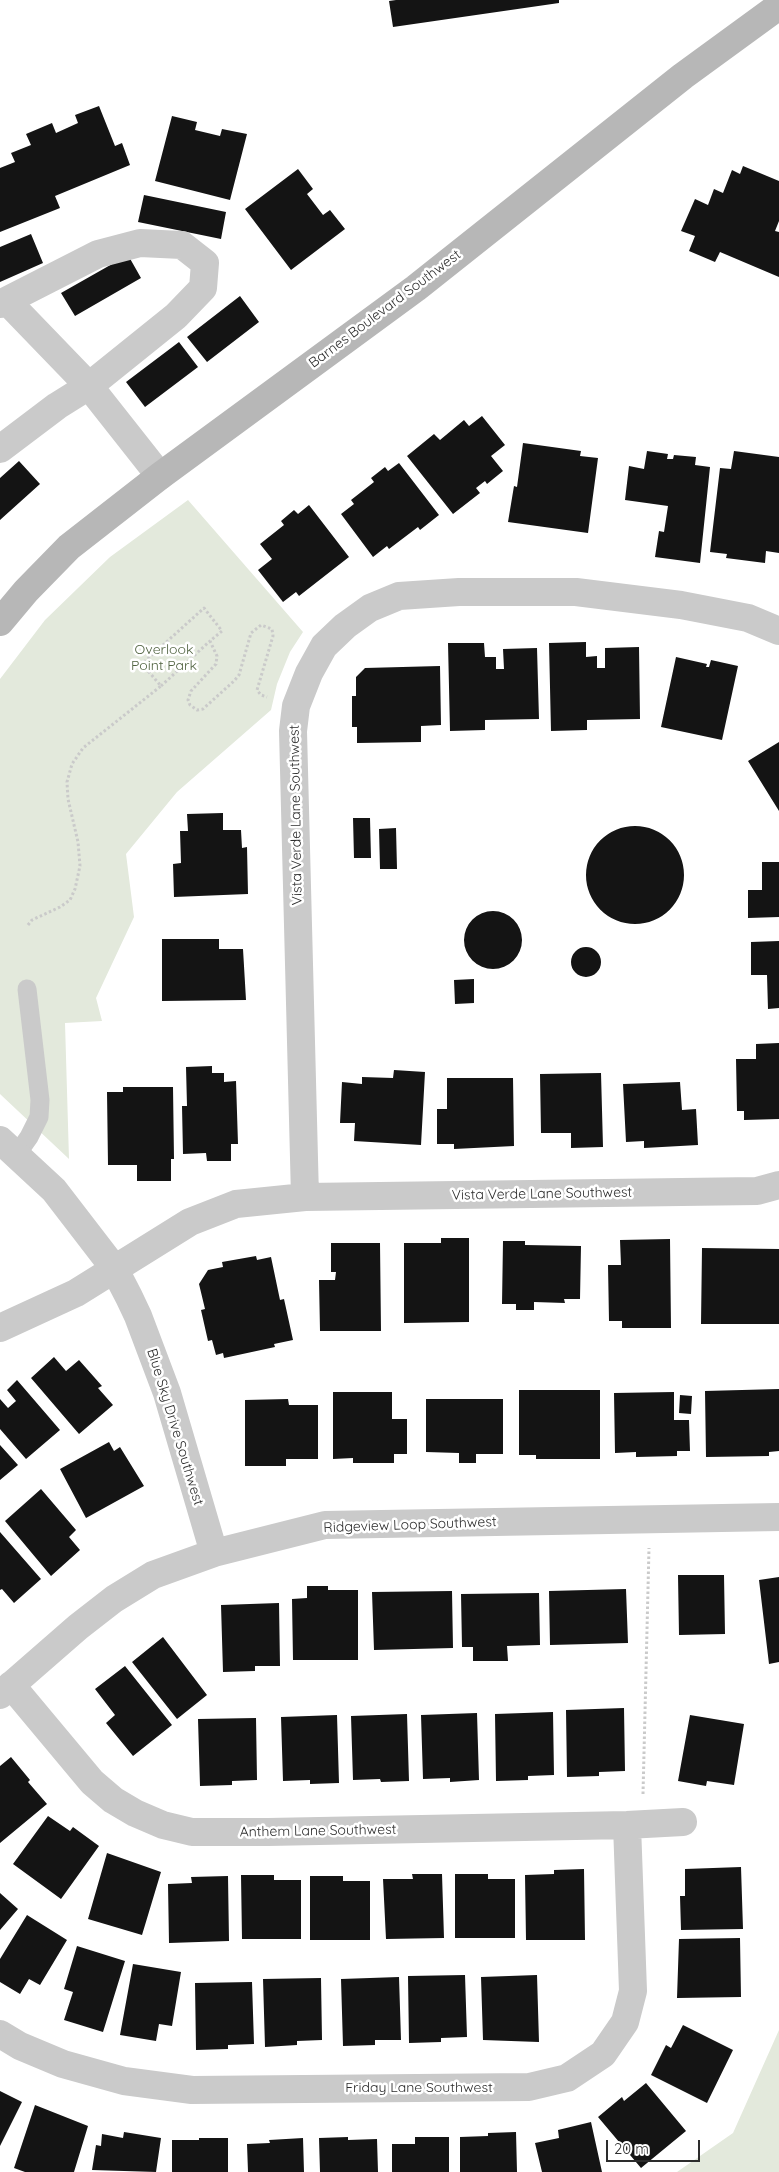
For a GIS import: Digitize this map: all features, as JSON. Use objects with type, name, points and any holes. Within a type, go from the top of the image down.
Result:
[{"type":"street","name":"Barnes Boulevard Southwest","points":[[0,622],[26,591],[70,548],[160,476],[416,288],[683,76],[779,6]]},
{"type":"street","points":[[0,449],[57,406],[89,386],[176,316],[203,288],[205,264],[182,245],[140,243],[98,254],[4,302],[89,386],[160,476]]},
{"type":"street","name":"Vista Verde Lane Southwest","points":[[305,1197],[293,730],[296,706],[309,673],[324,646],[345,626],[370,608],[399,596],[468,592],[576,592],[681,605],[748,618],[779,631]]},
{"type":"street","name":"Blue Sky Drive Southwest","points":[[9,1147],[54,1190],[114,1268],[138,1316],[167,1393],[214,1553]]},
{"type":"street","name":"Vista Verde Lane Southwest","points":[[0,1328],[76,1293],[190,1222],[236,1204],[305,1197],[757,1191],[779,1185]]},
{"type":"street","name":"Ridgeview Loop Southwest","points":[[6,1690],[78,1627],[114,1599],[153,1575],[214,1553],[325,1525],[779,1517]]},
{"type":"street","name":"Anthem Lane Southwest","points":[[6,1690],[92,1782],[113,1800],[135,1814],[163,1825],[192,1832],[635,1825],[683,1822]]},
{"type":"street","name":"Friday Lane Southwest","points":[[0,2034],[20,2046],[63,2064],[124,2081],[192,2090],[529,2087],[568,2078],[603,2054],[625,2022],[633,1991],[635,1825]]},
{"type":"lane","points":[[9,1147],[29,1136],[38,1117],[40,1100],[27,989]]},
{"type":"path","points":[[28,925],[32,920],[60,907],[70,900],[75,889],[80,866],[78,842],[68,799],[67,782],[72,764],[83,748],[161,686],[222,631],[204,608],[142,664],[161,686]]},
{"type":"path","points":[[210,641],[217,656],[216,664],[191,691],[188,700],[190,705],[197,710],[203,709],[234,681],[240,674],[251,633],[261,625],[272,629],[273,636],[257,690],[261,695],[296,706]]},
{"type":"path","points":[[635,1825],[649,1520]]},
{"type":"green space","name":"Overlook Point Park","points":[[188,500],[303,632],[290,652],[277,684],[271,710],[177,792],[126,854],[134,917],[96,998],[102,1021],[65,1023],[69,1159],[0,1094],[0,679],[45,620],[110,557]]},
{"type":"green space","points":[[779,2030],[779,2172],[677,2172],[733,2133]]},
{"type":"building","points":[[559,0],[559,3],[393,27],[389,1]]},
{"type":"building","points":[[99,106],[115,146],[122,143],[130,165],[55,196],[60,208],[0,232],[0,168],[15,162],[11,153],[31,145],[26,134],[52,123],[56,133],[78,123],[75,115]]},
{"type":"building","points":[[172,116],[197,122],[195,130],[220,136],[222,129],[247,134],[230,200],[155,181]]},
{"type":"building","points":[[743,166],[779,181],[779,221],[775,231],[779,232],[779,277],[720,252],[715,262],[689,251],[695,236],[681,231],[695,199],[708,205],[714,189],[723,193],[732,170],[740,174]]},
{"type":"building","points":[[298,169],[313,189],[307,194],[323,215],[330,210],[345,229],[291,270],[245,209]]},
{"type":"building","points":[[144,195],[226,212],[221,239],[138,222]]},
{"type":"building","points":[[31,234],[43,263],[0,282],[0,247]]},
{"type":"building","points":[[128,255],[141,278],[75,316],[61,293]]},
{"type":"building","points":[[240,296],[259,322],[207,362],[187,337]]},
{"type":"building","points":[[179,342],[198,367],[145,407],[126,382]]},
{"type":"building","points":[[482,416],[505,445],[491,456],[503,471],[487,484],[485,481],[476,488],[480,493],[453,514],[407,456],[434,434],[440,440],[464,420],[469,426]]},
{"type":"building","points":[[523,443],[581,451],[580,456],[598,458],[588,533],[508,522],[514,486],[517,487]]},
{"type":"building","points":[[647,451],[668,454],[667,459],[673,459],[674,455],[696,457],[695,465],[710,467],[700,563],[655,557],[659,531],[664,532],[668,506],[625,500],[629,466],[644,469]]},
{"type":"building","points":[[734,451],[779,457],[779,553],[766,551],[765,563],[726,558],[727,554],[710,552],[720,468],[731,469]]},
{"type":"building","points":[[19,461],[40,484],[0,520],[0,478]]},
{"type":"building","points":[[399,463],[439,515],[420,530],[418,527],[389,549],[387,546],[373,557],[341,514],[354,504],[351,500],[374,482],[371,478],[385,467],[388,471]]},
{"type":"building","points":[[309,505],[349,557],[299,596],[296,592],[283,602],[258,570],[272,559],[260,544],[284,525],[281,521],[294,510],[298,514]]},
{"type":"building","points":[[586,642],[586,657],[597,656],[597,668],[605,668],[605,648],[639,647],[640,719],[587,720],[587,730],[551,731],[549,643]]},
{"type":"building","points":[[448,643],[484,643],[485,657],[496,657],[496,669],[504,669],[503,649],[537,648],[539,719],[485,720],[485,730],[450,731]]},
{"type":"building","points":[[676,657],[707,664],[706,667],[709,667],[711,660],[738,666],[722,740],[661,727]]},
{"type":"building","points":[[440,666],[441,725],[421,726],[421,742],[357,743],[357,727],[352,727],[352,696],[356,696],[356,677],[365,668]]},
{"type":"building","points":[[779,742],[779,811],[748,761]]},
{"type":"building","points":[[223,813],[223,830],[241,830],[242,848],[247,847],[248,894],[174,897],[173,864],[181,863],[180,831],[188,831],[187,814]]},
{"type":"building","points":[[353,818],[370,818],[371,858],[354,858]]},
{"type":"building","points":[[635,826],[654,830],[670,840],[680,856],[684,875],[680,894],[670,910],[654,920],[635,924],[616,920],[600,910],[590,894],[586,875],[590,856],[600,840],[616,830]]},
{"type":"building","points":[[396,828],[397,869],[380,869],[379,829]]},
{"type":"building","points":[[762,862],[779,862],[779,917],[748,918],[748,890],[762,890]]},
{"type":"building","points":[[493,911],[504,913],[517,924],[522,940],[520,951],[509,964],[493,969],[482,967],[469,956],[464,940],[466,929],[477,916]]},
{"type":"building","points":[[162,939],[219,939],[219,949],[243,949],[246,1000],[162,1001]]},
{"type":"building","points":[[779,941],[779,1008],[768,1009],[767,975],[751,975],[751,942]]},
{"type":"building","points":[[586,947],[596,952],[601,962],[596,972],[586,977],[576,972],[571,962],[576,952]]},
{"type":"building","points":[[474,979],[474,1003],[455,1004],[454,980]]},
{"type":"building","points":[[779,1043],[779,1119],[744,1120],[744,1111],[737,1111],[736,1059],[756,1059],[756,1044]]},
{"type":"building","points":[[212,1066],[212,1073],[224,1073],[224,1082],[236,1081],[238,1144],[231,1144],[231,1161],[207,1161],[206,1153],[183,1154],[182,1106],[187,1106],[186,1067]]},
{"type":"building","points":[[394,1070],[425,1072],[421,1145],[354,1141],[355,1123],[340,1123],[342,1082],[362,1084],[362,1077],[393,1078]]},
{"type":"building","points":[[601,1073],[603,1147],[571,1148],[571,1133],[541,1133],[540,1074]]},
{"type":"building","points":[[447,1078],[513,1078],[514,1146],[454,1149],[454,1144],[437,1144],[437,1109],[447,1109]]},
{"type":"building","points":[[680,1082],[682,1110],[696,1109],[698,1145],[644,1148],[644,1141],[626,1142],[623,1084]]},
{"type":"building","points":[[123,1087],[173,1087],[174,1159],[171,1159],[171,1181],[137,1181],[137,1165],[108,1165],[107,1092],[123,1092]]},
{"type":"building","points":[[441,1238],[469,1238],[469,1322],[404,1323],[404,1243],[441,1243]]},
{"type":"building","points":[[670,1239],[671,1328],[622,1328],[622,1321],[609,1321],[608,1265],[621,1265],[620,1240]]},
{"type":"building","points":[[503,1241],[525,1241],[525,1245],[581,1246],[580,1299],[564,1299],[565,1303],[534,1302],[534,1310],[516,1310],[516,1304],[502,1304]]},
{"type":"building","points":[[331,1243],[380,1243],[381,1331],[320,1331],[319,1280],[335,1280],[336,1272],[331,1272]]},
{"type":"building","points":[[702,1248],[779,1249],[779,1324],[701,1324]]},
{"type":"building","points":[[256,1256],[257,1260],[271,1257],[280,1300],[284,1299],[293,1340],[274,1344],[275,1347],[224,1358],[223,1353],[216,1355],[212,1340],[208,1341],[201,1310],[205,1309],[199,1284],[208,1270],[223,1267],[222,1262]]},
{"type":"building","points":[[54,1357],[66,1371],[79,1360],[102,1386],[98,1388],[113,1405],[79,1434],[31,1378]]},
{"type":"building","points":[[17,1380],[60,1430],[26,1459],[0,1429],[0,1399],[8,1408],[16,1401],[7,1390]]},
{"type":"building","points":[[779,1389],[779,1451],[769,1452],[769,1456],[706,1457],[705,1391]]},
{"type":"building","points":[[519,1390],[600,1390],[600,1459],[536,1459],[536,1455],[519,1455]]},
{"type":"building","points":[[333,1392],[392,1392],[392,1419],[407,1419],[407,1454],[394,1454],[394,1463],[353,1463],[353,1458],[333,1459]]},
{"type":"building","points":[[674,1392],[674,1420],[689,1420],[690,1451],[677,1451],[677,1456],[636,1457],[636,1452],[615,1453],[614,1393]]},
{"type":"building","points":[[680,1395],[692,1396],[691,1414],[679,1413]]},
{"type":"building","points":[[288,1399],[289,1405],[318,1405],[318,1459],[286,1459],[286,1466],[245,1466],[245,1400]]},
{"type":"building","points":[[426,1399],[503,1399],[503,1454],[476,1454],[476,1463],[459,1463],[459,1453],[426,1452]]},
{"type":"building","points":[[109,1442],[114,1451],[120,1447],[144,1486],[86,1518],[60,1469]]},
{"type":"building","points":[[0,1445],[18,1465],[0,1480]]},
{"type":"building","points":[[41,1489],[76,1530],[69,1537],[80,1550],[51,1576],[5,1521]]},
{"type":"building","points":[[0,1532],[41,1579],[14,1603],[2,1589],[0,1590]]},
{"type":"building","points":[[678,1575],[724,1575],[725,1634],[679,1635]]},
{"type":"building","points":[[779,1577],[779,1662],[769,1664],[759,1580]]},
{"type":"building","points":[[307,1586],[328,1586],[328,1590],[358,1590],[358,1660],[293,1660],[292,1599],[307,1598]]},
{"type":"building","points":[[626,1589],[628,1643],[550,1645],[549,1591]]},
{"type":"building","points":[[452,1591],[453,1648],[374,1650],[372,1592]]},
{"type":"building","points":[[539,1593],[540,1645],[507,1646],[508,1661],[473,1661],[473,1647],[462,1647],[461,1594]]},
{"type":"building","points":[[279,1603],[280,1666],[255,1666],[255,1671],[223,1672],[221,1605]]},
{"type":"building","points":[[163,1637],[207,1695],[177,1719],[132,1662]]},
{"type":"building","points":[[125,1666],[172,1725],[133,1756],[106,1723],[115,1715],[95,1689]]},
{"type":"building","points":[[624,1708],[625,1771],[599,1772],[599,1776],[567,1777],[566,1710]]},
{"type":"building","points":[[553,1712],[554,1775],[528,1776],[528,1780],[496,1781],[495,1714]]},
{"type":"building","points":[[477,1713],[479,1780],[450,1782],[450,1778],[423,1779],[421,1715]]},
{"type":"building","points":[[407,1714],[409,1781],[353,1780],[351,1716]]},
{"type":"building","points":[[337,1715],[339,1783],[310,1784],[310,1780],[283,1781],[281,1717]]},
{"type":"building","points":[[690,1715],[744,1724],[734,1785],[707,1781],[706,1786],[678,1781]]},
{"type":"building","points":[[256,1718],[257,1780],[232,1781],[232,1785],[200,1786],[198,1719]]},
{"type":"building","points":[[11,1757],[30,1780],[28,1782],[47,1804],[0,1843],[0,1766]]},
{"type":"building","points":[[48,1816],[70,1831],[73,1827],[99,1846],[61,1899],[13,1864]]},
{"type":"building","points":[[107,1853],[161,1872],[142,1935],[88,1919]]},
{"type":"building","points":[[741,1867],[743,1929],[681,1930],[680,1896],[685,1896],[685,1869]]},
{"type":"building","points":[[584,1869],[585,1940],[526,1940],[525,1875],[554,1874],[554,1870]]},
{"type":"building","points":[[412,1874],[442,1874],[444,1938],[386,1939],[383,1879],[413,1879]]},
{"type":"building","points":[[455,1874],[488,1874],[488,1879],[515,1879],[515,1938],[455,1938]]},
{"type":"building","points":[[241,1875],[274,1875],[274,1880],[301,1880],[301,1939],[242,1939]]},
{"type":"building","points":[[228,1876],[229,1941],[169,1943],[168,1884],[192,1883],[191,1877]]},
{"type":"building","points":[[310,1876],[343,1876],[343,1881],[370,1881],[370,1940],[310,1940]]},
{"type":"building","points":[[0,1893],[18,1909],[0,1930]]},
{"type":"building","points":[[27,1915],[67,1940],[40,1985],[29,1979],[20,1994],[0,1982],[0,1959]]},
{"type":"building","points":[[740,1938],[741,1997],[677,1998],[679,1939]]},
{"type":"building","points":[[77,1946],[125,1961],[103,2032],[64,2020],[73,1992],[64,1989]]},
{"type":"building","points":[[133,1964],[181,1972],[172,2026],[159,2024],[156,2041],[120,2035]]},
{"type":"building","points":[[465,1975],[467,2037],[441,2038],[441,2042],[409,2043],[408,1976]]},
{"type":"building","points":[[537,1975],[539,2042],[483,2040],[481,1977]]},
{"type":"building","points":[[399,1977],[401,2040],[375,2040],[375,2045],[343,2046],[341,1979]]},
{"type":"building","points":[[321,1978],[322,2040],[297,2041],[297,2045],[265,2047],[263,1979]]},
{"type":"building","points":[[252,1982],[254,2044],[228,2045],[228,2049],[196,2050],[195,1983]]},
{"type":"building","points":[[683,2025],[733,2050],[707,2103],[651,2075],[666,2045],[671,2048]]},
{"type":"building","points":[[646,2083],[686,2131],[641,2168],[598,2117],[622,2097],[624,2101]]},
{"type":"building","points":[[0,2091],[22,2102],[0,2146]]},
{"type":"building","points":[[35,2105],[88,2126],[74,2172],[25,2172],[14,2168]]},
{"type":"building","points":[[591,2122],[602,2172],[542,2172],[535,2143],[559,2138],[558,2130]]},
{"type":"building","points":[[124,2132],[161,2138],[156,2172],[92,2170],[96,2145],[101,2146],[102,2134],[123,2138]]},
{"type":"building","points":[[516,2132],[517,2172],[460,2172],[460,2137]]},
{"type":"building","points":[[348,2137],[348,2140],[377,2139],[378,2172],[320,2172],[319,2138]]},
{"type":"building","points":[[415,2137],[449,2137],[449,2172],[392,2172],[392,2144],[415,2144]]},
{"type":"building","points":[[199,2138],[228,2138],[228,2172],[172,2172],[172,2140],[199,2140]]},
{"type":"building","points":[[303,2138],[304,2172],[248,2172],[247,2144],[270,2143],[269,2140]]}]
